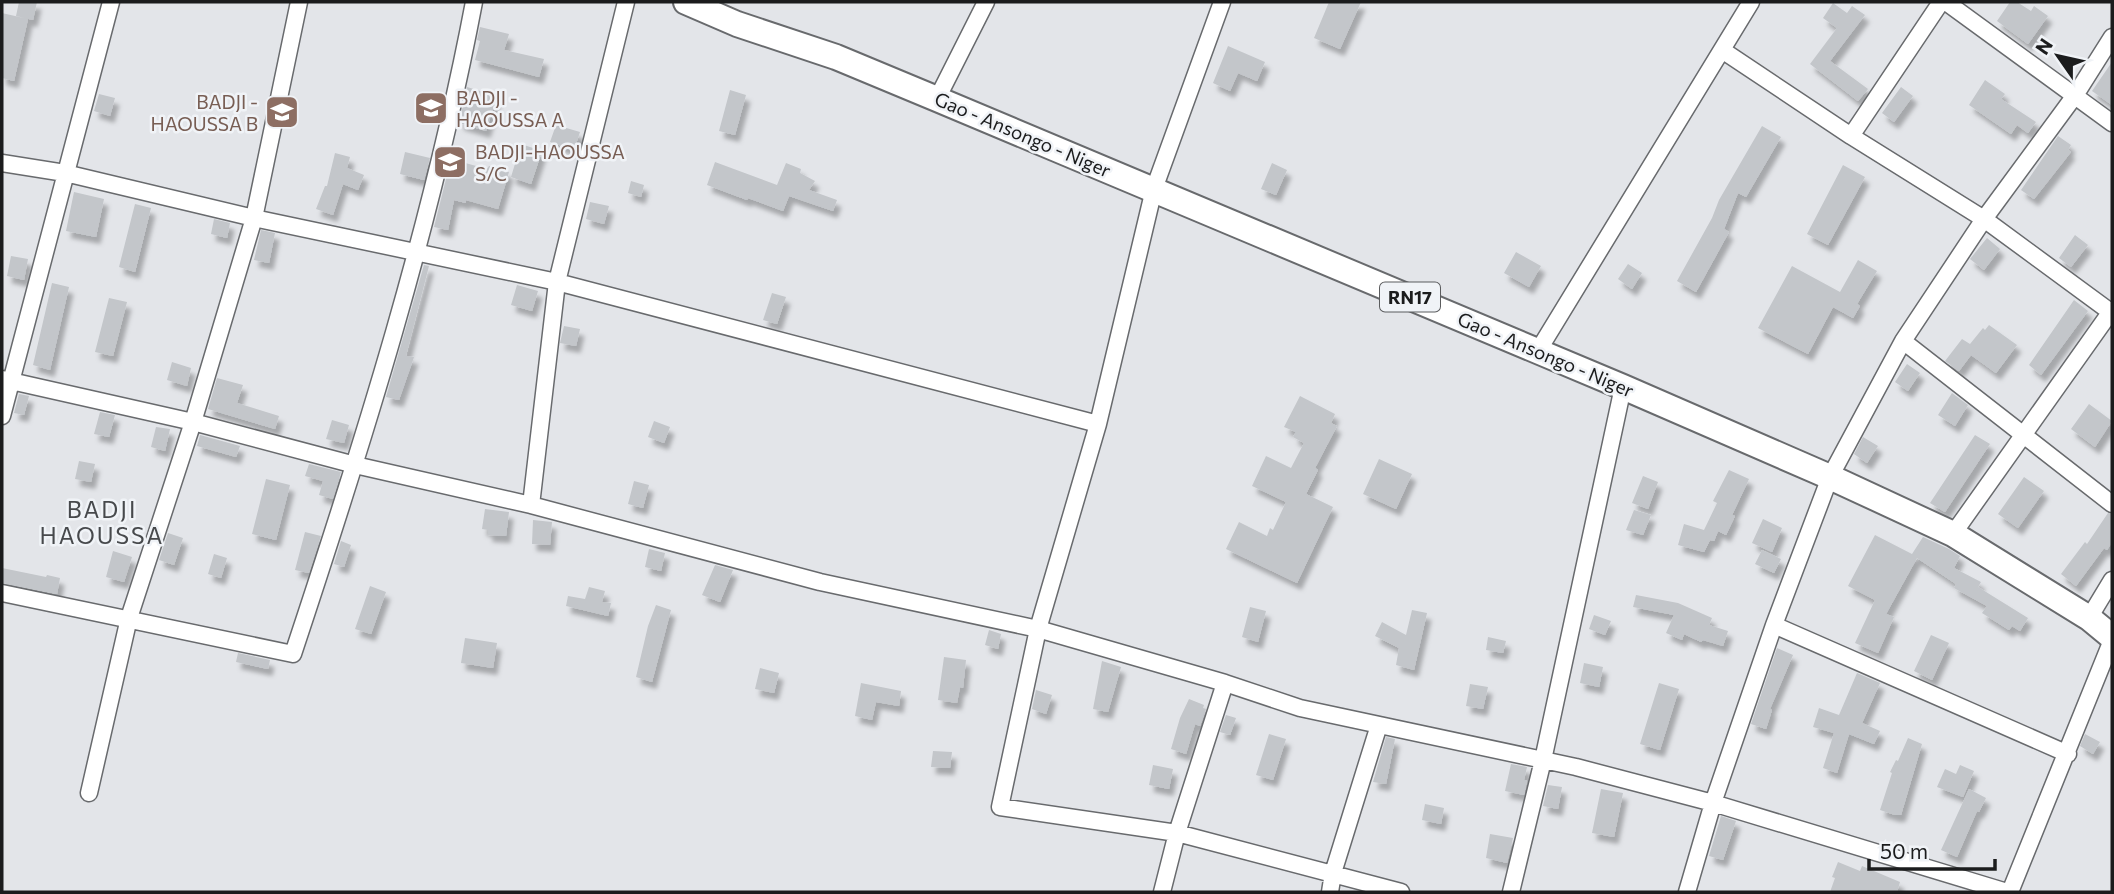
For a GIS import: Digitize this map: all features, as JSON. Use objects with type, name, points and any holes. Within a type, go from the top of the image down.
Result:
[{"type":"main road","name":"Gao - Ansongo - Niger","points":[[686,2],[737,24],[836,57],[1154,189],[1830,477],[1953,534],[2089,618],[2112,638]]},
{"type":"street","points":[[2,416],[6,380],[111,2]]},
{"type":"street","points":[[89,793],[129,618],[193,422],[254,218],[299,2]]},
{"type":"street","points":[[2,593],[293,654],[355,465],[417,251],[457,92],[474,2]]},
{"type":"street","points":[[531,505],[557,282],[626,2]]},
{"type":"street","points":[[937,99],[986,2]]},
{"type":"street","points":[[1222,2],[1154,189],[1098,424],[1038,629],[1000,807],[1177,833],[1401,892]]},
{"type":"street","points":[[1538,351],[1751,2]]},
{"type":"street","points":[[1851,136],[1944,2],[2076,94],[2112,123]]},
{"type":"street","points":[[1687,892],[1713,803],[1774,625],[1830,477],[1903,341],[1984,219],[2076,94],[2112,37]]},
{"type":"street","points":[[1722,50],[1851,136],[1984,219],[2112,312],[1953,534]]},
{"type":"street","points":[[2,163],[65,173],[254,218],[557,282],[1098,424]]},
{"type":"street","points":[[1903,341],[2112,504]]},
{"type":"street","points":[[6,380],[193,422],[355,465],[531,505],[820,582],[1038,629],[1225,683],[1300,708],[1543,760],[1713,803],[2008,892],[2068,754],[2112,638]]},
{"type":"street","points":[[1511,892],[1543,760],[1623,387]]},
{"type":"street","points":[[2089,618],[2112,580]]},
{"type":"street","points":[[1774,625],[2068,754]]},
{"type":"street","points":[[1162,892],[1177,833],[1225,683]]},
{"type":"street","points":[[1330,892],[1333,873],[1379,724]]},
{"type":"building","points":[[19,2],[37,2],[33,20],[16,16]]},
{"type":"building","points":[[1329,2],[1361,2],[1340,49],[1314,38]]},
{"type":"building","points":[[2010,2],[2017,2],[2031,11],[2034,6],[2048,16],[2028,44],[1997,21]]},
{"type":"building","points":[[1833,3],[1847,13],[1852,6],[1865,15],[1830,61],[1868,89],[1858,101],[1810,64],[1837,28],[1823,18]]},
{"type":"building","points":[[2,13],[28,19],[14,81],[2,78]]},
{"type":"building","points":[[480,27],[509,34],[504,50],[544,59],[539,77],[475,60]]},
{"type":"building","points":[[1228,46],[1265,62],[1257,81],[1238,73],[1230,91],[1213,83]]},
{"type":"building","points":[[2112,62],[2112,105],[2092,91]]},
{"type":"building","points":[[1985,80],[2005,94],[2001,99],[2036,122],[2028,133],[2017,125],[2011,134],[1969,105]]},
{"type":"building","points":[[467,87],[497,96],[486,131],[459,123]]},
{"type":"building","points":[[1901,87],[1913,96],[1894,122],[1882,113]]},
{"type":"building","points":[[730,90],[746,95],[735,135],[719,131]]},
{"type":"building","points":[[99,94],[115,98],[110,116],[94,111]]},
{"type":"building","points":[[556,125],[580,132],[574,150],[550,142]]},
{"type":"building","points":[[1762,126],[1781,137],[1746,197],[1738,193],[1724,229],[1729,232],[1696,292],[1677,281],[1719,200]]},
{"type":"building","points":[[2058,136],[2071,145],[2068,150],[2071,152],[2034,199],[2021,190]]},
{"type":"building","points":[[521,144],[542,151],[531,184],[511,177]]},
{"type":"building","points":[[405,152],[430,158],[424,180],[400,174]]},
{"type":"building","points":[[335,153],[350,157],[347,168],[364,175],[358,190],[343,184],[333,215],[316,209],[327,186]]},
{"type":"building","points":[[451,159],[509,172],[498,209],[466,200],[466,203],[454,200],[448,230],[434,227]]},
{"type":"building","points":[[715,162],[777,185],[786,163],[801,169],[800,173],[815,181],[809,190],[837,200],[833,211],[789,196],[783,211],[748,198],[747,200],[707,185]]},
{"type":"building","points":[[1272,163],[1287,170],[1276,195],[1261,189]]},
{"type":"building","points":[[1843,165],[1865,177],[1828,245],[1807,234]]},
{"type":"building","points":[[631,181],[644,185],[641,197],[628,193]]},
{"type":"building","points":[[74,192],[104,199],[96,237],[66,231]]},
{"type":"building","points":[[590,202],[609,206],[604,224],[586,219]]},
{"type":"building","points":[[135,204],[151,208],[135,272],[119,267]]},
{"type":"building","points":[[214,219],[230,223],[227,238],[211,234]]},
{"type":"building","points":[[261,230],[275,233],[269,263],[254,260]]},
{"type":"building","points":[[2075,235],[2088,245],[2071,267],[2059,258]]},
{"type":"building","points":[[1987,238],[2000,249],[1984,270],[1970,259]]},
{"type":"building","points":[[1516,252],[1541,266],[1529,287],[1504,273]]},
{"type":"building","points":[[11,256],[28,259],[24,280],[7,276]]},
{"type":"building","points":[[1858,260],[1877,271],[1857,304],[1860,306],[1853,318],[1833,307],[1808,354],[1758,328],[1792,266],[1840,292]]},
{"type":"building","points":[[1628,264],[1642,273],[1632,289],[1618,279]]},
{"type":"building","points":[[424,265],[429,266],[406,356],[414,357],[399,400],[386,397]]},
{"type":"building","points":[[52,283],[69,287],[50,370],[33,365]]},
{"type":"building","points":[[517,285],[538,291],[532,311],[511,305]]},
{"type":"building","points":[[772,293],[786,297],[777,324],[763,320]]},
{"type":"building","points":[[109,298],[127,302],[113,356],[95,352]]},
{"type":"building","points":[[2074,300],[2088,311],[2041,375],[2029,365]]},
{"type":"building","points":[[1989,325],[2017,345],[1996,373],[1971,355],[1959,371],[1945,361],[1962,339],[1970,344],[1983,328],[1985,330]]},
{"type":"building","points":[[564,326],[580,329],[576,346],[560,343]]},
{"type":"building","points":[[172,362],[191,368],[187,386],[167,380]]},
{"type":"building","points":[[1907,364],[1920,373],[1908,391],[1895,382]]},
{"type":"building","points":[[217,378],[243,385],[237,403],[279,416],[275,429],[208,409]]},
{"type":"building","points":[[1952,393],[1968,405],[1955,426],[1938,415]]},
{"type":"building","points":[[19,394],[29,396],[24,415],[14,413]]},
{"type":"building","points":[[1300,396],[1335,414],[1331,423],[1337,426],[1315,468],[1318,470],[1306,494],[1333,507],[1297,583],[1226,549],[1239,522],[1267,536],[1270,528],[1273,530],[1286,502],[1252,486],[1266,456],[1291,468],[1304,443],[1293,437],[1296,432],[1284,427]]},
{"type":"building","points":[[2089,404],[2112,421],[2095,447],[2071,429]]},
{"type":"building","points":[[100,412],[115,415],[109,437],[94,434]]},
{"type":"building","points":[[332,420],[349,425],[344,443],[326,439]]},
{"type":"building","points":[[654,421],[670,427],[664,443],[648,437]]},
{"type":"building","points":[[156,427],[170,429],[165,451],[151,447]]},
{"type":"building","points":[[200,435],[240,446],[236,457],[197,446]]},
{"type":"building","points":[[1975,435],[1990,444],[1945,512],[1930,503]]},
{"type":"building","points":[[1863,437],[1878,446],[1867,463],[1854,454]]},
{"type":"building","points":[[1379,459],[1412,474],[1396,509],[1363,494]]},
{"type":"building","points":[[79,461],[95,464],[91,482],[75,479]]},
{"type":"building","points":[[309,464],[341,472],[333,499],[319,495],[323,481],[305,476]]},
{"type":"building","points":[[1729,470],[1749,479],[1726,535],[1718,531],[1714,541],[1710,540],[1704,552],[1678,545],[1684,524],[1704,530],[1717,503],[1713,501]]},
{"type":"building","points":[[1643,476],[1658,482],[1648,509],[1632,503]]},
{"type":"building","points":[[2024,477],[2044,491],[2018,528],[1998,514]]},
{"type":"building","points":[[266,479],[290,485],[276,540],[252,534]]},
{"type":"building","points":[[634,481],[649,485],[643,508],[628,504]]},
{"type":"building","points":[[485,509],[509,512],[506,536],[488,535],[488,530],[482,529]]},
{"type":"building","points":[[1634,510],[1651,515],[1643,535],[1626,530]]},
{"type":"building","points":[[2108,513],[2112,514],[2112,542],[2107,550],[2104,548],[2076,586],[2061,574],[2085,542],[2087,544]]},
{"type":"building","points":[[1763,519],[1782,528],[1772,552],[1752,543]]},
{"type":"building","points":[[533,520],[552,522],[550,545],[532,544]]},
{"type":"building","points":[[305,532],[321,536],[309,573],[295,570]]},
{"type":"building","points":[[168,533],[183,538],[174,565],[159,560]]},
{"type":"building","points":[[1875,535],[1912,554],[1923,537],[1949,549],[1960,556],[1954,568],[1981,582],[1978,587],[2028,618],[2020,631],[2012,626],[2009,630],[1982,613],[1987,606],[1954,588],[1956,584],[1917,558],[1886,614],[1894,617],[1878,653],[1855,643],[1875,600],[1848,586]]},
{"type":"building","points":[[341,541],[351,545],[344,567],[334,564]]},
{"type":"building","points":[[649,549],[665,553],[661,571],[645,567]]},
{"type":"building","points":[[1762,550],[1781,559],[1774,573],[1755,564]]},
{"type":"building","points":[[113,551],[132,557],[124,582],[106,577]]},
{"type":"building","points":[[214,554],[227,558],[221,578],[208,574]]},
{"type":"building","points":[[715,565],[733,570],[720,602],[702,595]]},
{"type":"building","points":[[2,568],[60,578],[57,594],[2,583]]},
{"type":"building","points":[[370,586],[386,592],[371,634],[355,629]]},
{"type":"building","points":[[589,587],[605,591],[602,602],[611,603],[608,616],[566,606],[568,596],[585,599]]},
{"type":"building","points":[[1636,595],[1678,603],[1712,618],[1709,625],[1728,631],[1723,646],[1703,640],[1701,642],[1684,634],[1682,640],[1666,633],[1674,615],[1633,607]]},
{"type":"building","points":[[656,605],[671,610],[652,682],[636,677]]},
{"type":"building","points":[[1250,607],[1266,611],[1258,642],[1242,637]]},
{"type":"building","points":[[1412,610],[1427,613],[1414,670],[1396,665],[1399,648],[1375,636],[1382,622],[1406,635]]},
{"type":"building","points":[[1594,615],[1611,621],[1605,635],[1589,629]]},
{"type":"building","points":[[989,630],[1001,634],[998,649],[985,645]]},
{"type":"building","points":[[1931,635],[1949,643],[1932,680],[1914,671]]},
{"type":"building","points":[[1488,637],[1506,641],[1503,653],[1486,650]]},
{"type":"building","points":[[465,638],[497,643],[493,668],[461,663]]},
{"type":"building","points":[[1777,648],[1793,655],[1770,709],[1772,710],[1766,729],[1751,724]]},
{"type":"building","points":[[238,653],[270,660],[268,669],[236,662]]},
{"type":"building","points":[[944,657],[966,660],[963,688],[960,687],[957,703],[938,700]]},
{"type":"building","points":[[1102,661],[1121,667],[1108,712],[1093,709]]},
{"type":"building","points":[[1584,663],[1603,667],[1599,687],[1580,683]]},
{"type":"building","points":[[760,668],[779,673],[774,693],[755,689]]},
{"type":"building","points":[[1857,673],[1880,683],[1862,723],[1880,731],[1874,744],[1849,734],[1837,773],[1823,768],[1834,733],[1813,727],[1819,708],[1839,715]]},
{"type":"building","points":[[861,683],[901,691],[899,706],[876,702],[872,720],[855,716]]},
{"type":"building","points":[[1659,683],[1679,689],[1660,750],[1640,744]]},
{"type":"building","points":[[1470,684],[1488,687],[1483,709],[1466,706]]},
{"type":"building","points":[[1036,690],[1052,695],[1046,714],[1032,709]]},
{"type":"building","points":[[1189,699],[1204,705],[1203,708],[1206,709],[1200,726],[1195,724],[1186,754],[1171,749]]},
{"type":"building","points":[[1226,715],[1236,718],[1230,735],[1220,732]]},
{"type":"building","points":[[1269,734],[1286,739],[1273,780],[1256,775]]},
{"type":"building","points":[[2085,734],[2100,742],[2093,754],[2080,746]]},
{"type":"building","points":[[1386,737],[1395,739],[1386,784],[1373,782]]},
{"type":"building","points":[[1908,738],[1922,744],[1901,815],[1895,815],[1880,810],[1892,773],[1890,772]]},
{"type":"building","points":[[933,751],[952,752],[950,768],[931,767]]},
{"type":"building","points":[[1511,764],[1527,767],[1524,795],[1505,791]]},
{"type":"building","points":[[1153,765],[1173,769],[1169,789],[1149,785]]},
{"type":"building","points":[[1960,765],[1974,771],[1963,797],[1937,787],[1945,769],[1956,774]]},
{"type":"building","points":[[1548,785],[1562,787],[1558,809],[1543,806]]},
{"type":"building","points":[[1601,789],[1623,793],[1614,837],[1592,833]]},
{"type":"building","points":[[1969,789],[1986,798],[1979,812],[1977,811],[1957,857],[1941,850]]},
{"type":"building","points":[[1425,804],[1444,808],[1441,824],[1422,820]]},
{"type":"building","points":[[1721,816],[1736,821],[1723,860],[1709,856]]},
{"type":"building","points":[[1490,834],[1513,838],[1507,863],[1486,858]]},
{"type":"building","points":[[1838,862],[1860,871],[1862,866],[1900,882],[1897,892],[1830,892]]},
{"type":"place","name":"BADJI - HAOUSSA A","points":[[431,108]]},
{"type":"place","name":"BADJI - HAOUSSA B","points":[[282,112]]},
{"type":"place","name":"BADJI-HAOUSSA S/C","points":[[450,162]]},
{"type":"district","name":"BADJI HAOUSSA","points":[[102,522]]}]
